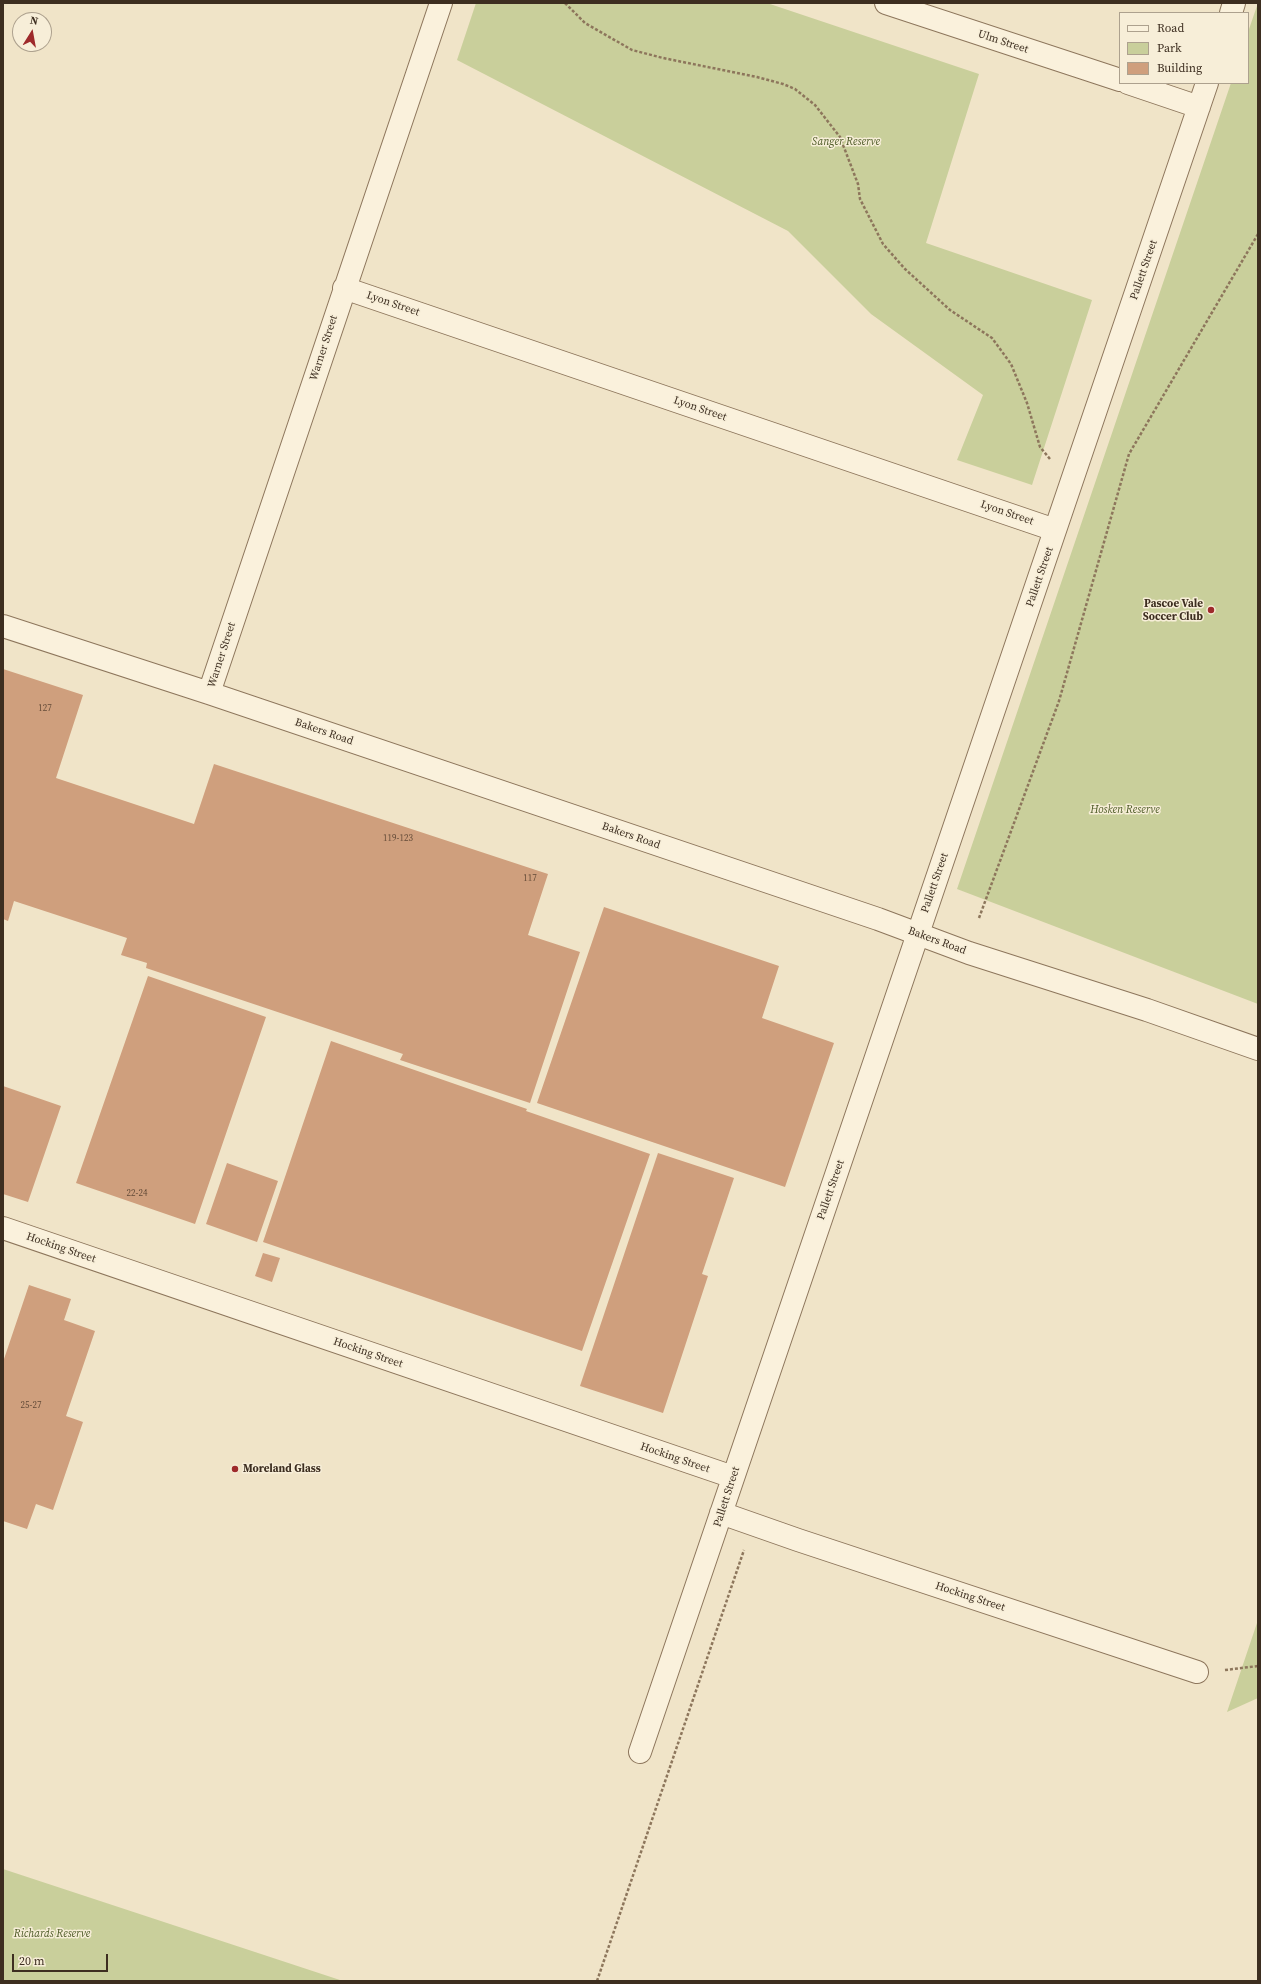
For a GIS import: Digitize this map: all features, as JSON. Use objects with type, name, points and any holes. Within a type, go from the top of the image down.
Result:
[{"type":"street","name":"Warner Street","points":[[209,693],[441,3]]},
{"type":"street","name":"Ulm Street","points":[[886,3],[1119,80]]},
{"type":"street","points":[[1131,84],[1199,107]]},
{"type":"street","name":"Pallett Street","points":[[640,1752],[1207,84]]},
{"type":"street","name":"Lyon Street","points":[[344,288],[1056,530]]},
{"type":"street","name":"Bakers Road","points":[[3,626],[209,693],[863,914],[969,953],[1147,1010],[1258,1049]]},
{"type":"street","name":"Hocking Street","points":[[3,1228],[733,1477]]},
{"type":"street","name":"Hocking Street","points":[[721,1513],[1197,1672]]},
{"type":"path","points":[[565,3],[585,23],[632,50],[783,84],[795,90],[815,105],[840,137],[858,184],[860,199],[883,244],[905,269],[950,310],[992,338],[1012,364],[1027,403],[1040,447],[1070,487]]},
{"type":"path","points":[[979,918],[1059,701],[1129,454],[1258,234]]},
{"type":"path","points":[[597,1981],[753,1524]]},
{"type":"path","points":[[1197,1672],[1258,1666]]},
{"type":"green space","name":"Sanger Reserve","points":[[476,3],[767,3],[979,74],[926,243],[1092,300],[1032,485],[957,460],[983,395],[871,314],[788,231],[457,60]]},
{"type":"green space","name":"Hosken Reserve","points":[[1258,3],[1258,1004],[957,889],[1231,84],[1249,84],[1249,29]]},
{"type":"green space","points":[[1258,1620],[1258,1698],[1227,1712]]},
{"type":"green space","name":"Richards Reserve","points":[[3,1869],[343,1981],[3,1981]]},
{"type":"building","points":[[3,669],[83,695],[56,778],[194,824],[214,764],[548,874],[528,935],[580,952],[530,1103],[400,1060],[403,1054],[146,968],[147,963],[121,955],[127,938],[14,901],[8,921],[3,919]]},
{"type":"building","points":[[604,907],[779,966],[762,1018],[834,1043],[785,1187],[537,1103]]},
{"type":"building","points":[[148,976],[266,1017],[195,1224],[76,1183]]},
{"type":"building","points":[[331,1041],[527,1109],[526,1111],[650,1154],[582,1351],[263,1242]]},
{"type":"building","points":[[3,1086],[61,1106],[28,1202],[3,1194]]},
{"type":"building","points":[[658,1153],[734,1178],[702,1274],[708,1276],[663,1413],[580,1386]]},
{"type":"building","points":[[227,1163],[278,1181],[257,1242],[206,1224]]},
{"type":"building","points":[[263,1253],[280,1258],[272,1282],[255,1276]]},
{"type":"building","points":[[29,1285],[71,1299],[64,1320],[95,1331],[66,1416],[83,1422],[53,1510],[36,1504],[27,1529],[3,1521],[3,1362]]},
{"type":"place","name":"Pascoe Vale Soccer Club","points":[[1211,610]]},
{"type":"place","name":"Moreland Glass","points":[[235,1469]]}]
